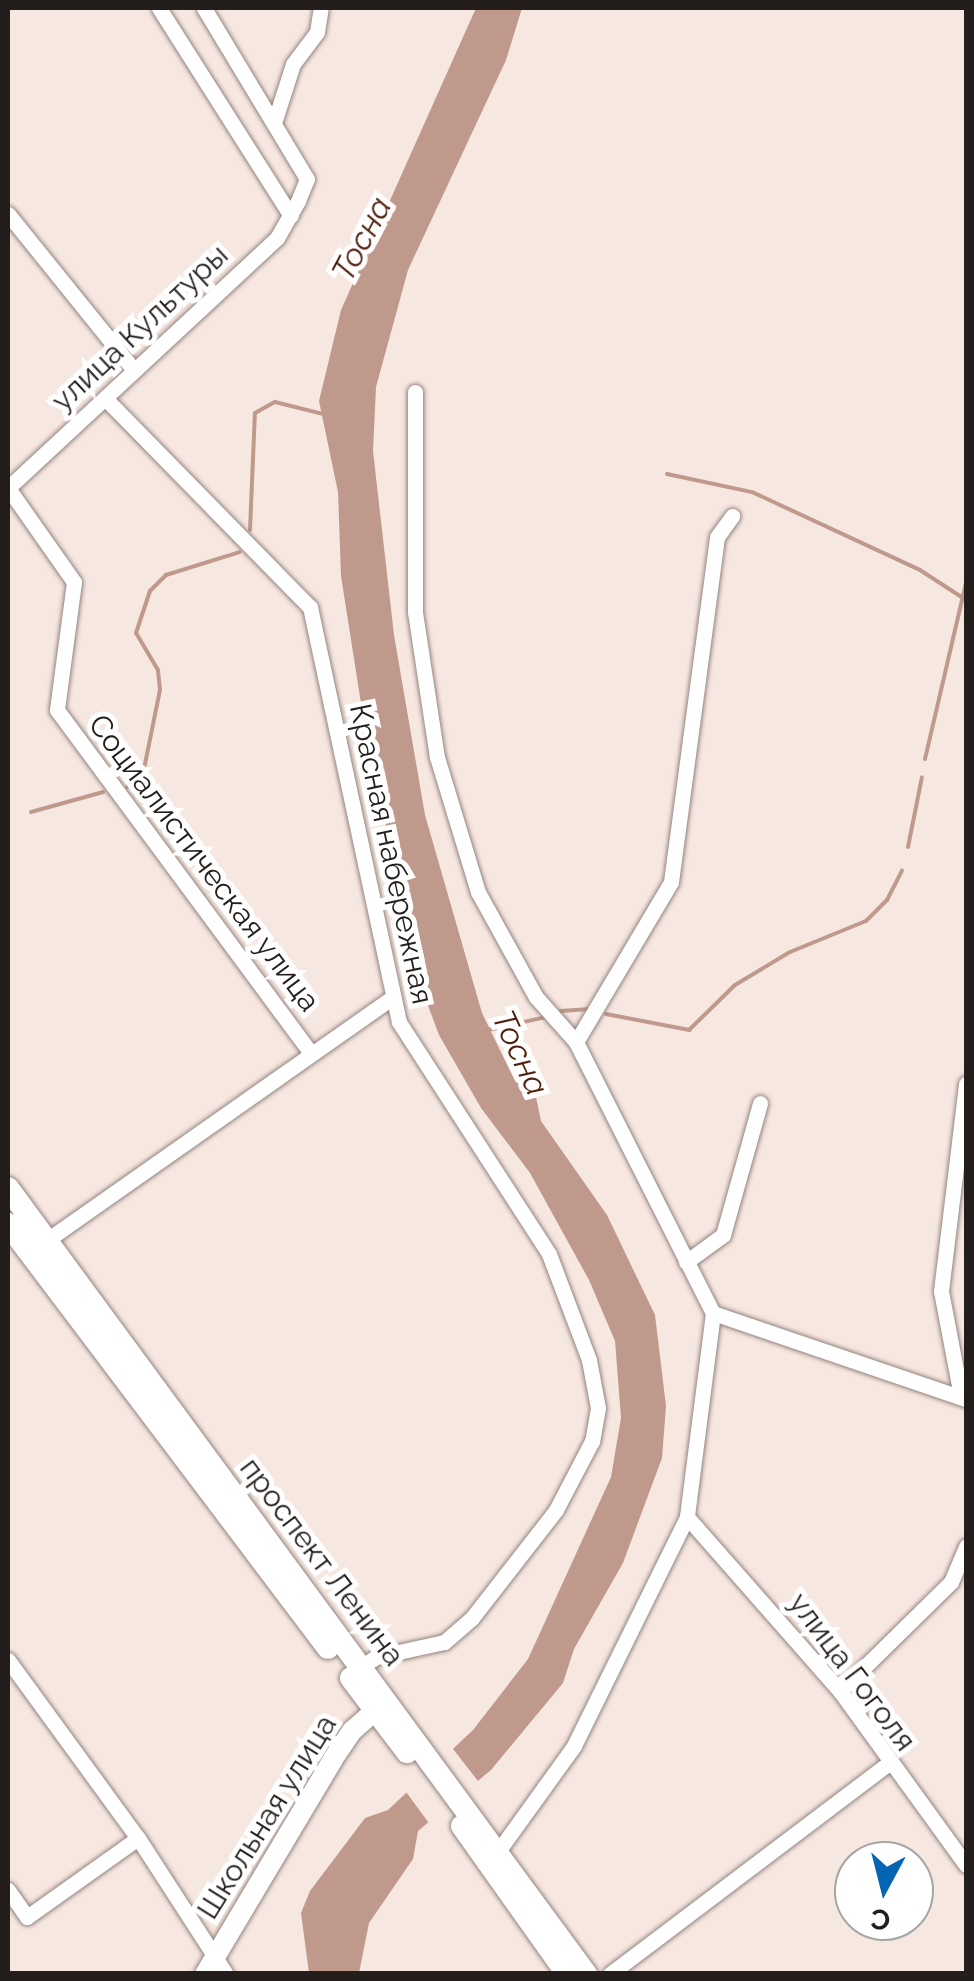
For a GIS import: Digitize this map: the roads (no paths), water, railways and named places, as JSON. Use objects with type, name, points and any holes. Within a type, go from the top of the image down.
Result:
[{"type":"main road","name":"проспект Ленина","points":[[8,1188],[38,1247],[586,1974]]},
{"type":"main road","name":"проспект Ленина","points":[[8,1224],[38,1247],[362,1667],[381,1705]]},
{"type":"main road","name":"проспект Ленина","points":[[486,1841],[567,1974]]},
{"type":"street","points":[[159,8],[291,216]]},
{"type":"street","points":[[204,8],[275,120]]},
{"type":"street","points":[[275,120],[293,64],[316,32],[320,8]]},
{"type":"street","name":"улица Культуры","points":[[8,488],[277,238],[307,180],[275,120]]},
{"type":"street","points":[[8,214],[134,370]]},
{"type":"street","points":[[415,392],[415,612],[437,757],[478,892],[536,997],[576,1042],[713,1313],[687,1518],[574,1746],[486,1841]]},
{"type":"street","name":"Красная набережная","points":[[105,398],[310,607],[390,998],[440,1093],[517,1197],[549,1254],[589,1360],[598,1408],[592,1441],[556,1510],[472,1618],[444,1642],[376,1657],[362,1667]]},
{"type":"street","name":"Социалистическая улица","points":[[8,488],[74,582],[57,710],[310,1052]]},
{"type":"street","points":[[576,1042],[670,882],[717,537],[732,516]]},
{"type":"street","points":[[38,1247],[390,998]]},
{"type":"street","points":[[964,1397],[942,1291],[966,1084]]},
{"type":"street","points":[[686,1262],[723,1235],[760,1103]]},
{"type":"street","points":[[713,1313],[964,1397]]},
{"type":"street","name":"улица Гоголя","points":[[687,1518],[840,1690],[888,1764],[966,1866]]},
{"type":"street","points":[[840,1690],[950,1582],[966,1546]]},
{"type":"street","points":[[8,1660],[138,1838],[215,1968]]},
{"type":"street","name":"Школьная улица","points":[[215,1968],[332,1759],[381,1705]]},
{"type":"street","points":[[610,1974],[888,1764]]},
{"type":"street","points":[[8,1890],[27,1917],[138,1838]]},
{"type":"waterway","points":[[250,530],[255,413],[275,402],[323,414]]},
{"type":"waterway","points":[[667,474],[752,492],[920,570],[966,600]]},
{"type":"waterway","points":[[127,787],[142,779],[160,690],[158,670],[136,633],[150,591],[166,575],[240,552]]},
{"type":"waterway","points":[[925,759],[966,583]]},
{"type":"waterway","points":[[908,847],[922,777]]},
{"type":"waterway","points":[[31,812],[103,792]]},
{"type":"waterway","points":[[606,1014],[689,1030],[735,985],[790,952],[866,921],[887,900],[902,871]]},
{"type":"waterway","points":[[561,1011],[590,1009]]},
{"type":"waterway","name":"Тосна","points":[[488,1030],[546,1017]]}]
